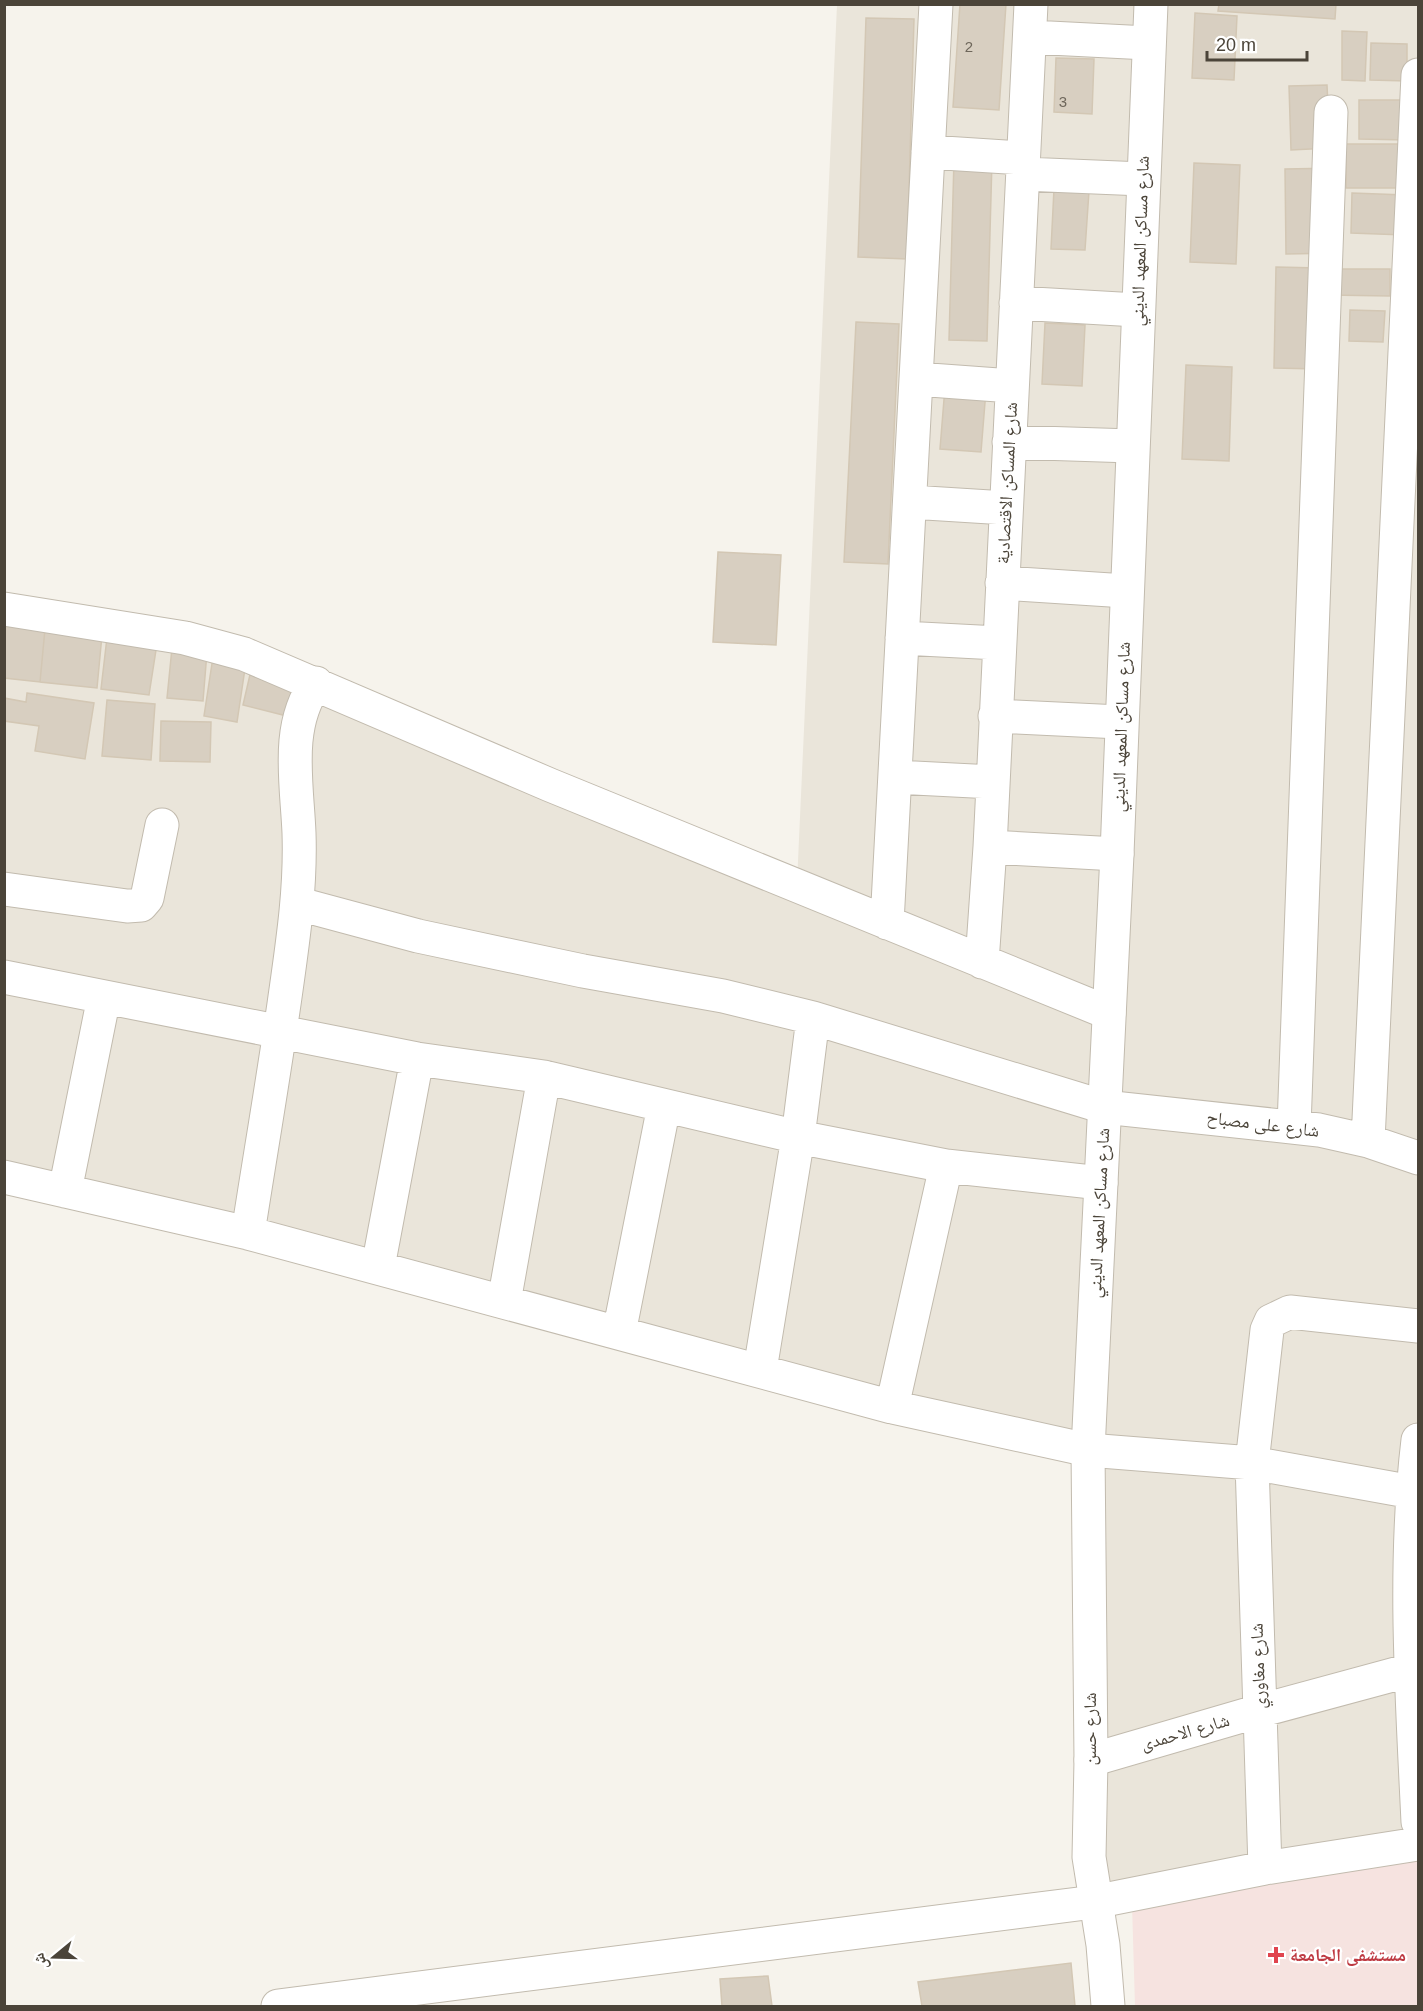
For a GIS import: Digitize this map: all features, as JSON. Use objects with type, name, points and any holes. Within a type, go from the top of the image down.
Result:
[{"type":"street","points":[[887,923],[936,4]]},
{"type":"street","name":"شارع المساكن الاقتصادية","points":[[982,962],[990,847],[998,643],[1031,4]]},
{"type":"street","name":"شارع مساكن المعهد الديني","points":[[1088,1450],[1117,854],[1120,722],[1151,4]]},
{"type":"street","points":[[1030,37],[1148,43]]},
{"type":"street","points":[[1368,1141],[1419,75]]},
{"type":"street","points":[[1294,1127],[1331,112]]},
{"type":"street","points":[[928,152],[1023,166],[1143,179]]},
{"type":"street","points":[[1016,303],[1137,310]]},
{"type":"street","points":[[916,379],[1012,386]]},
{"type":"street","points":[[1009,442],[1132,446]]},
{"type":"street","points":[[910,502],[1006,508]]},
{"type":"street","points":[[1002,583],[1126,591]]},
{"type":"street","points":[[4,609],[185,638],[244,654],[550,785],[1109,1013]]},
{"type":"street","points":[[902,638],[998,643]]},
{"type":"street","points":[[248,1233],[299,904],[300,847],[295,771],[296,730],[305,698],[316,684]]},
{"type":"street","points":[[995,716],[1120,722]]},
{"type":"street","points":[[895,777],[993,782]]},
{"type":"street","points":[[4,889],[127,906],[141,905],[147,898],[162,825]]},
{"type":"street","points":[[990,847],[1117,854]]},
{"type":"street","name":"شارع على مصباح","points":[[299,904],[418,936],[583,971],[723,996],[813,1018],[1104,1107],[1294,1127],[1368,1141],[1419,1158]]},
{"type":"street","points":[[4,976],[417,1059],[544,1077],[798,1137],[946,1166],[1101,1183]]},
{"type":"street","points":[[65,1191],[104,997]]},
{"type":"street","points":[[760,1370],[798,1137],[813,1018]]},
{"type":"street","points":[[378,1267],[417,1059]]},
{"type":"street","points":[[504,1302],[544,1077]]},
{"type":"street","points":[[619,1333],[664,1106]]},
{"type":"street","points":[[892,1407],[946,1166]]},
{"type":"street","points":[[4,1177],[248,1233],[892,1407],[1088,1450],[1252,1464],[1415,1493]]},
{"type":"street","name":"شارع مغاوري","points":[[1265,1868],[1252,1464],[1267,1330],[1271,1321],[1290,1312],[1419,1326]]},
{"type":"street","points":[[1419,1440],[1415,1493],[1415,1669],[1419,1822]]},
{"type":"street","name":"شارع حسن","points":[[1088,1450],[1091,1760],[1089,1857],[1094,1902],[1103,1946],[1108,2007]]},
{"type":"street","name":"شارع الاحمدى","points":[[1091,1760],[1415,1669]]},
{"type":"street","points":[[278,2007],[1094,1902],[1265,1868],[1419,1844]]},
{"type":"shaded area","points":[[837,5],[1151,5],[1107,1011],[797,883]]},
{"type":"shaded area","points":[[1159,5],[1418,5],[1418,1838],[1096,1896],[1093,1459]]},
{"type":"shaded area","points":[[5,612],[183,641],[1105,1015],[1086,1448],[5,1180]]},
{"type":"shaded area","name":"مستشفى الجامعة","points":[[1418,1861],[1418,2006],[1135,2006],[1132,1904]]},
{"type":"building","points":[[960,4],[1006,4],[999,110],[953,107]]},
{"type":"building","points":[[1219,4],[1336,4],[1335,19],[1218,11]]},
{"type":"building","points":[[1195,13],[1237,16],[1234,80],[1192,78]]},
{"type":"building","points":[[866,18],[914,19],[907,259],[858,257]]},
{"type":"building","points":[[1342,31],[1367,32],[1365,81],[1342,80]]},
{"type":"building","points":[[1371,43],[1407,44],[1407,81],[1370,80]]},
{"type":"building","points":[[1056,58],[1094,59],[1092,114],[1054,112]]},
{"type":"building","points":[[1327,85],[1330,148],[1291,150],[1289,86]]},
{"type":"building","points":[[1359,100],[1408,100],[1407,140],[1359,139]]},
{"type":"building","points":[[1346,144],[1404,144],[1404,188],[1346,188]]},
{"type":"building","points":[[954,160],[992,160],[987,341],[949,340]]},
{"type":"building","points":[[1194,163],[1240,165],[1236,264],[1190,262]]},
{"type":"building","points":[[1337,168],[1339,253],[1286,254],[1285,169]]},
{"type":"building","points":[[1054,189],[1089,191],[1085,250],[1051,249]]},
{"type":"building","points":[[1352,193],[1405,195],[1404,235],[1351,233]]},
{"type":"building","points":[[1276,267],[1319,268],[1317,369],[1274,368]]},
{"type":"building","points":[[1329,269],[1390,269],[1390,296],[1328,295]]},
{"type":"building","points":[[1350,310],[1385,311],[1383,342],[1349,341]]},
{"type":"building","points":[[856,322],[899,324],[888,564],[844,562]]},
{"type":"building","points":[[1045,323],[1085,325],[1082,386],[1042,384]]},
{"type":"building","points":[[1186,365],[1232,367],[1229,461],[1182,459]]},
{"type":"building","points":[[945,387],[986,390],[981,452],[940,449]]},
{"type":"building","points":[[718,552],[781,555],[776,645],[713,642]]},
{"type":"building","points":[[4,624],[45,629],[40,682],[4,678]]},
{"type":"building","points":[[45,629],[102,635],[97,688],[40,682]]},
{"type":"building","points":[[108,629],[158,637],[149,695],[101,689]]},
{"type":"building","points":[[172,648],[207,652],[203,701],[167,698]]},
{"type":"building","points":[[213,657],[246,662],[237,722],[204,716]]},
{"type":"building","points":[[252,666],[297,676],[287,716],[243,705]]},
{"type":"building","points":[[27,693],[94,703],[85,759],[35,751],[39,726],[4,721],[4,698],[26,702]]},
{"type":"building","points":[[107,700],[155,704],[151,760],[102,756]]},
{"type":"building","points":[[161,721],[211,722],[210,762],[160,761]]},
{"type":"building","points":[[1071,1963],[1075,2006],[922,2006],[918,1982]]},
{"type":"building","points":[[768,1976],[772,2006],[722,2006],[720,1979]]},
{"type":"place","name":"مستشفى الجامعة","points":[[1276,1955]]}]
